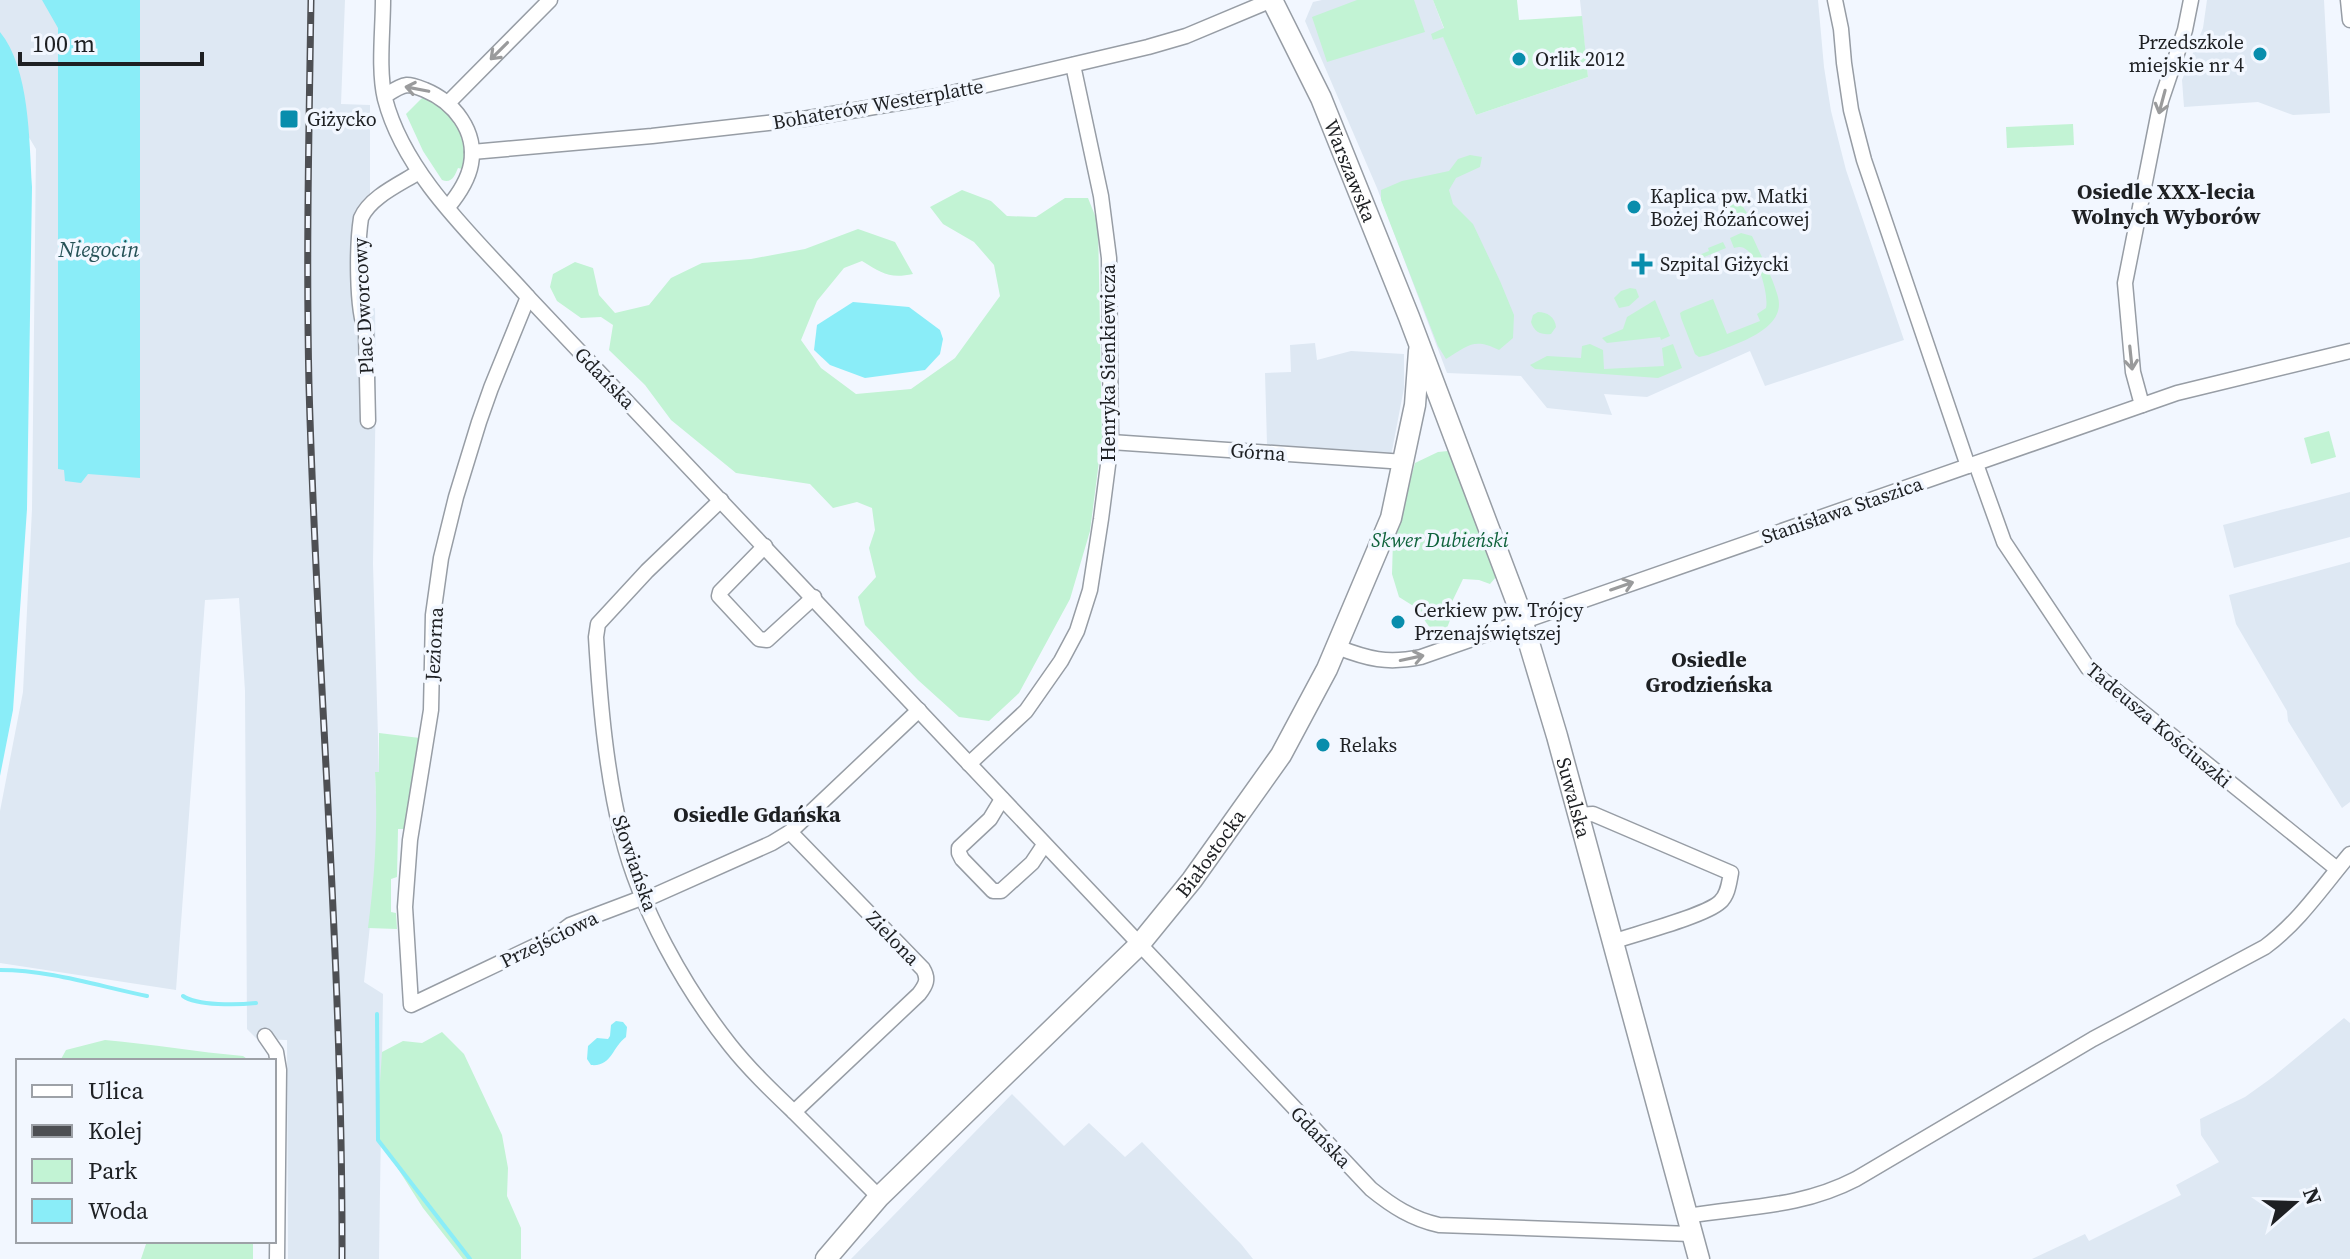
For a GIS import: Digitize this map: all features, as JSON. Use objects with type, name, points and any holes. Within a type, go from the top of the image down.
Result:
[{"type":"street","points":[[383,0],[385,96],[403,146],[419,172],[448,207],[459,195],[467,177],[472,152],[469,133],[448,103],[419,87],[407,85],[385,96]]},
{"type":"street","points":[[448,103],[550,0]]},
{"type":"street","name":"Bohaterów Westerplatte","points":[[472,152],[803,119],[939,96],[1186,36],[1272,0]]},
{"type":"street","name":"Warszawska","points":[[1272,0],[1321,98],[1420,345]]},
{"type":"street","name":"Tadeusza Kościuszki","points":[[1835,0],[1851,110],[1864,160],[1972,465],[2004,542],[2088,668],[2337,869]]},
{"type":"street","name":"Tadeusza Kościuszki","points":[[1841,29],[1845,0]]},
{"type":"street","points":[[2142,405],[2133,372],[2125,283],[2161,101],[2185,30],[2191,0]]},
{"type":"street","points":[[2348,0],[2350,20]]},
{"type":"street","name":"Henryka Sienkiewicza","points":[[969,764],[1026,711],[1061,661],[1077,631],[1090,590],[1111,442],[1111,331],[1106,226],[1073,65]]},
{"type":"street","name":"Plac Dworcowy","points":[[368,421],[366,332],[359,301],[361,218],[372,203],[419,172]]},
{"type":"street","name":"Gdańska","points":[[448,207],[528,297],[1371,1189],[1412,1217],[1439,1225],[1466,1227],[1689,1225],[1792,1203],[1836,1189],[2082,1045],[2265,947],[2296,919],[2350,854]]},
{"type":"street","name":"Jeziorna","points":[[411,1005],[405,907],[410,840],[431,710],[433,615],[441,558],[479,422],[528,297]]},
{"type":"street","name":"Białostocka","points":[[826,1259],[879,1197],[1139,945],[1192,880],[1281,755],[1337,647],[1391,518],[1415,405],[1420,345]]},
{"type":"street","name":"Suwalska","points":[[1420,345],[1522,620],[1699,1259]]},
{"type":"street","name":"Stanisława Staszica","points":[[1337,647],[1376,660],[1404,661],[1421,657],[2177,393],[2350,351]]},
{"type":"street","name":"Górna","points":[[1111,442],[1405,462]]},
{"type":"street","name":"Słowiańska","points":[[721,500],[646,572],[598,624],[598,667],[612,787],[622,836],[644,897],[674,962],[711,1019],[744,1061],[879,1197]]},
{"type":"street","points":[[765,546],[719,596],[759,639],[767,640],[814,597]]},
{"type":"street","name":"Przejściowa","points":[[411,1005],[554,937],[570,925],[651,897],[772,843],[790,832],[919,710]]},
{"type":"street","points":[[1002,799],[990,819],[959,848],[962,859],[997,892],[1032,863],[1044,845]]},
{"type":"street","points":[[1577,815],[1593,814],[1731,873],[1728,890],[1720,902],[1704,911],[1612,942]]},
{"type":"street","name":"Zielona","points":[[790,832],[926,975],[926,984],[919,994],[794,1112]]},
{"type":"street","points":[[265,1036],[274,1048],[279,1070],[277,1259]]},
{"type":"shaded area","points":[[0,0],[345,0],[341,104],[370,105],[370,217],[364,223],[367,308],[375,308],[373,564],[379,772],[375,773],[375,878],[364,982],[383,994],[379,1259],[288,1259],[287,1040],[257,1039],[247,1029],[245,691],[239,598],[205,600],[176,990],[0,963],[0,811],[23,692],[32,509],[36,149],[0,89]]},
{"type":"shaded area","name":"Szpital Giżycki","points":[[1433,0],[1444,29],[1433,40],[1443,36],[1476,115],[1588,77],[1580,0],[1818,0],[1831,111],[1846,170],[1904,340],[1765,386],[1750,351],[1647,397],[1604,394],[1612,415],[1547,408],[1521,376],[1447,373],[1377,188],[1305,21],[1313,2]]},
{"type":"shaded area","name":"Przedszkole miejskie nr 4","points":[[2207,0],[2324,0],[2330,113],[2293,115],[2258,102],[2184,107],[2182,80],[2203,28]]},
{"type":"shaded area","points":[[1315,343],[1317,360],[1351,351],[1404,354],[1404,388],[1391,456],[1272,448],[1267,444],[1265,373],[1291,372],[1290,345]]},
{"type":"shaded area","points":[[2350,492],[2350,537],[2234,568],[2223,525]]},
{"type":"shaded area","points":[[2350,562],[2350,802],[2342,808],[2288,721],[2287,711],[2236,624],[2229,595]]},
{"type":"shaded area","points":[[2344,1018],[2350,1023],[2350,1259],[2032,1259],[2085,1234],[2089,1241],[2181,1195],[2176,1185],[2219,1162],[2201,1135],[2200,1119],[2245,1097]]},
{"type":"shaded area","points":[[1012,1094],[1064,1146],[1089,1123],[1125,1157],[1142,1142],[1253,1259],[851,1259]]},
{"type":"green space","points":[[1357,0],[1414,0],[1425,32],[1327,62],[1312,17]]},
{"type":"green space","name":"Orlik 2012","points":[[1433,0],[1517,0],[1519,20],[1582,16],[1588,77],[1476,115],[1443,37],[1433,40],[1431,34],[1444,28]]},
{"type":"green space","points":[[424,96],[451,116],[464,146],[462,169],[458,168],[448,181],[442,180],[423,151],[406,114]]},
{"type":"green space","points":[[2073,124],[2074,145],[2007,148],[2006,127]]},
{"type":"green space","points":[[1470,155],[1482,157],[1480,167],[1456,178],[1449,190],[1453,204],[1473,224],[1500,281],[1514,315],[1513,338],[1499,350],[1477,344],[1446,359],[1438,346],[1381,200],[1381,190],[1402,181],[1449,171],[1458,159]]},
{"type":"green space","points":[[962,190],[991,201],[1007,216],[1036,217],[1065,198],[1088,198],[1098,223],[1102,438],[1090,531],[1070,599],[1019,693],[989,721],[959,717],[865,625],[858,597],[876,577],[869,548],[875,530],[872,508],[857,502],[833,508],[810,484],[736,473],[671,420],[645,385],[609,350],[613,325],[601,317],[581,318],[557,301],[550,287],[553,274],[575,262],[593,268],[599,295],[615,313],[649,305],[671,278],[702,263],[751,259],[805,249],[858,229],[895,242],[913,274],[886,274],[862,261],[844,268],[817,301],[801,340],[821,368],[856,394],[911,389],[955,358],[1000,296],[994,265],[974,242],[943,224],[930,207]]},
{"type":"green space","points":[[1731,198],[1741,204],[1749,216],[1727,225],[1725,219]]},
{"type":"green space","points":[[1741,233],[1752,236],[1754,240],[1776,290],[1779,309],[1766,328],[1755,335],[1699,357],[1695,354],[1680,313],[1713,299],[1727,334],[1760,321],[1757,314],[1766,308],[1764,286],[1755,261],[1745,249],[1734,248],[1730,238]]},
{"type":"green space","points":[[1723,242],[1726,248],[1675,269],[1674,265]]},
{"type":"green space","points":[[1630,288],[1636,289],[1639,297],[1629,306],[1619,308],[1614,298]]},
{"type":"green space","points":[[1655,300],[1670,336],[1661,340],[1660,337],[1607,343],[1602,338],[1623,329],[1627,317]]},
{"type":"green space","points":[[1538,312],[1554,320],[1556,327],[1551,334],[1538,332],[1532,325],[1533,315]]},
{"type":"green space","points":[[1590,344],[1603,350],[1604,369],[1664,366],[1662,348],[1673,344],[1682,368],[1658,378],[1535,369],[1530,365],[1547,356],[1581,358],[1582,346]]},
{"type":"green space","points":[[2329,431],[2336,457],[2311,464],[2304,438]]},
{"type":"green space","name":"Skwer Dubieński","points":[[1448,451],[1458,462],[1491,553],[1496,577],[1490,584],[1463,579],[1450,606],[1452,615],[1447,628],[1433,632],[1415,607],[1399,597],[1392,574],[1393,540],[1415,463],[1438,452]]},
{"type":"green space","points":[[379,733],[420,738],[407,829],[398,829],[397,877],[391,879],[391,912],[396,913],[397,929],[368,928],[375,850],[375,772],[379,772]]},
{"type":"green space","points":[[442,1032],[464,1054],[502,1135],[508,1168],[507,1196],[521,1228],[521,1259],[463,1259],[423,1208],[379,1139],[382,1052],[403,1041],[422,1043]]},
{"type":"green space","points":[[105,1040],[243,1056],[247,1059],[61,1059],[66,1050]]},
{"type":"green space","points":[[146,1243],[253,1243],[253,1259],[141,1259]]},
{"type":"water","name":"Niegocin","points":[[42,0],[140,0],[140,478],[88,474],[81,483],[65,481],[64,470],[58,469],[58,28]]},
{"type":"water","name":"Niegocin","points":[[0,32],[10,47],[23,85],[32,187],[27,509],[13,710],[0,776]]},
{"type":"water","points":[[853,302],[909,307],[940,330],[943,339],[940,354],[925,370],[865,378],[830,365],[814,350],[817,325]]},
{"type":"water","points":[[616,1021],[623,1022],[627,1027],[626,1037],[608,1060],[591,1065],[587,1059],[588,1046],[597,1038],[608,1039],[611,1025]]},
{"type":"waterway","points":[[0,970],[56,976],[147,996]]},
{"type":"waterway","points":[[183,996],[208,1003],[256,1003]]},
{"type":"waterway","points":[[377,1014],[378,1140],[470,1259]]},
{"type":"railway","points":[[311,0],[309,386],[334,932],[342,1259]]},
{"type":"place","name":"Przedszkole miejskie nr 4","points":[[2260,54]]},
{"type":"place","name":"Orlik 2012","points":[[1519,59]]},
{"type":"place","name":"Giżycko","points":[[289,119]]},
{"type":"place","name":"Kaplica pw. Matki Bożej Różańcowej","points":[[1634,207]]},
{"type":"place","name":"Szpital Giżycki","points":[[1642,264]]},
{"type":"place","name":"Cerkiew pw. Trójcy Przenajświętszej","points":[[1398,622]]},
{"type":"place","name":"Relaks","points":[[1323,745]]},
{"type":"district","name":"Osiedle XXX-lecia Wolnych Wyborów","points":[[2166,204]]},
{"type":"district","name":"Osiedle Grodzieńska","points":[[1709,672]]},
{"type":"district","name":"Osiedle Gdańska","points":[[757,814]]}]
